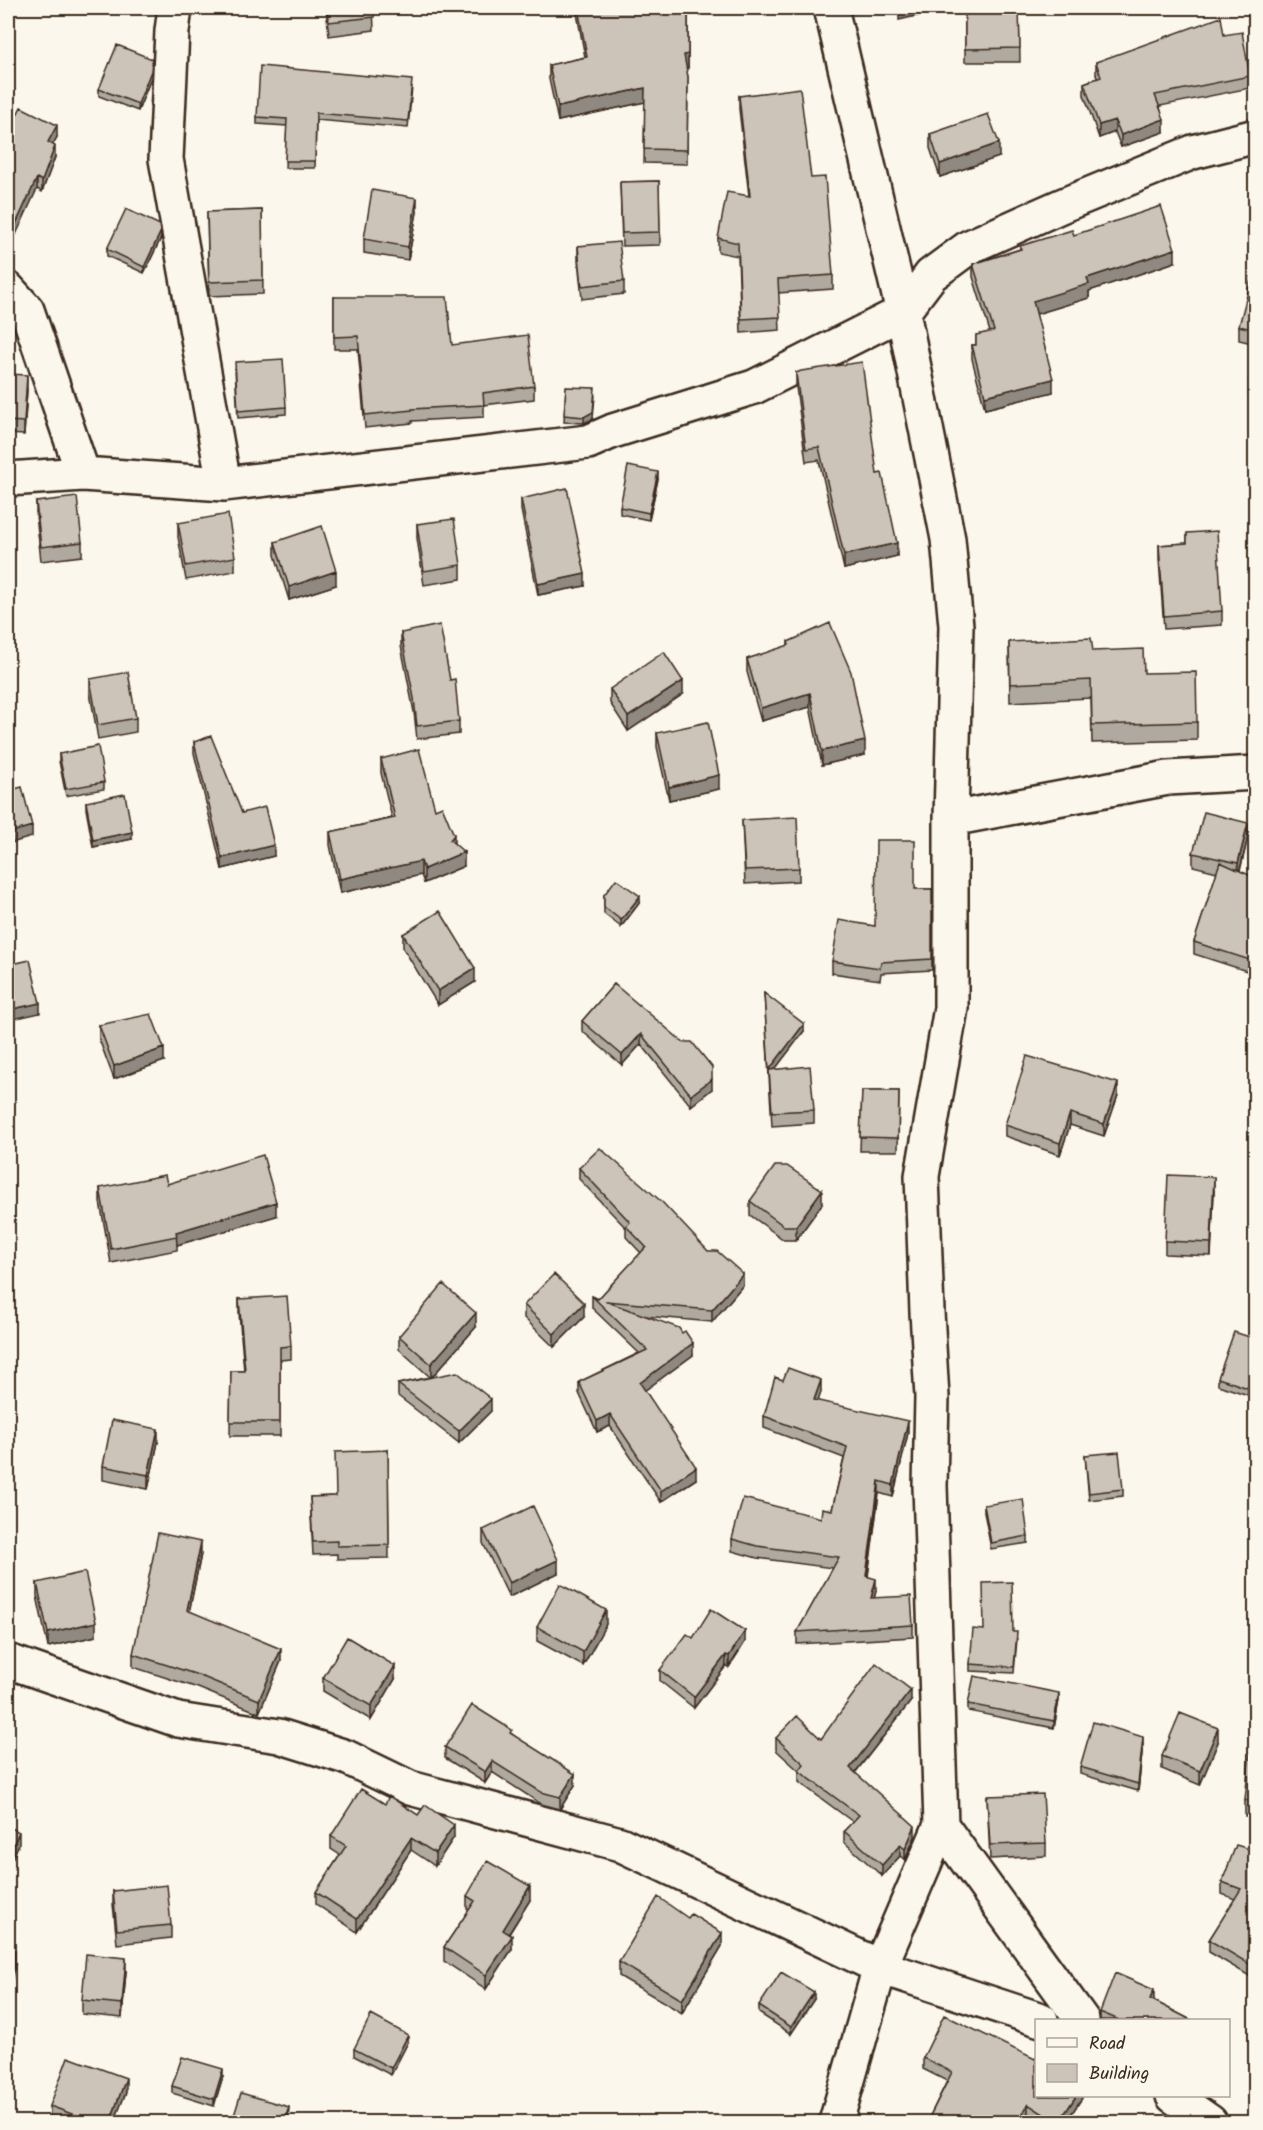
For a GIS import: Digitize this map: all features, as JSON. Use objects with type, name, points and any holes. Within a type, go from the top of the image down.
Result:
[{"type":"street","points":[[175,8],[166,159],[224,484]]},
{"type":"street","points":[[831,8],[903,312],[948,539],[956,626],[951,819],[951,1008],[922,1176],[932,1397],[930,1486],[941,1825],[880,1967],[836,2122]]},
{"type":"street","points":[[8,479],[83,474],[224,484],[588,442],[613,431],[754,387],[903,312],[931,275],[969,247],[1061,206],[1193,152],[1256,136]]},
{"type":"street","points":[[8,289],[27,310],[83,474]]},
{"type":"street","points":[[951,819],[1168,778],[1256,773]]},
{"type":"street","points":[[8,1661],[178,1720],[279,1736],[346,1757],[410,1788],[620,1844],[880,1967],[1038,2019]]},
{"type":"street","points":[[941,1825],[1081,2019]]},
{"type":"street","points":[[1174,2097],[1210,2122]]},
{"type":"building","points":[[327,8],[373,8],[374,17],[329,22]]},
{"type":"building","points":[[578,8],[688,8],[688,54],[684,55],[688,77],[687,150],[644,149],[645,88],[558,107],[549,65],[587,57]]},
{"type":"building","points":[[898,8],[921,8],[899,13]]},
{"type":"building","points":[[965,8],[1019,8],[1020,48],[965,49]]},
{"type":"building","points":[[1221,17],[1224,35],[1242,32],[1250,76],[1155,95],[1164,119],[1121,135],[1115,120],[1099,125],[1084,83],[1101,77],[1096,62]]},
{"type":"building","points":[[117,45],[152,59],[151,71],[138,104],[99,89]]},
{"type":"building","points":[[260,66],[412,80],[408,121],[316,113],[315,161],[285,161],[287,119],[257,117]]},
{"type":"building","points":[[800,88],[811,178],[825,177],[833,275],[778,279],[780,317],[741,319],[738,243],[718,238],[727,192],[750,196],[739,96]]},
{"type":"building","points":[[21,107],[57,125],[48,142],[55,146],[42,181],[37,178],[8,241],[8,133]]},
{"type":"building","points":[[988,114],[999,143],[940,164],[930,134]]},
{"type":"building","points":[[659,181],[660,232],[622,233],[620,182]]},
{"type":"building","points":[[372,190],[417,198],[408,247],[364,239]]},
{"type":"building","points":[[1161,206],[1175,249],[1087,278],[1089,284],[1033,301],[1053,379],[985,396],[972,345],[976,345],[976,335],[994,331],[973,264],[1021,249],[1020,246],[1072,230],[1074,235]]},
{"type":"building","points":[[126,209],[160,225],[161,231],[144,267],[107,249]]},
{"type":"building","points":[[262,210],[263,280],[209,282],[207,212]]},
{"type":"building","points":[[619,242],[624,281],[582,286],[578,246]]},
{"type":"building","points":[[1252,276],[1256,277],[1256,330],[1239,326]]},
{"type":"building","points":[[334,297],[447,297],[452,345],[528,335],[534,386],[483,393],[484,405],[412,409],[365,415],[358,336],[334,337]]},
{"type":"building","points":[[283,359],[286,407],[238,411],[235,362]]},
{"type":"building","points":[[862,362],[877,474],[882,473],[897,543],[844,555],[819,447],[806,449],[796,373]]},
{"type":"building","points":[[8,374],[27,375],[24,422],[8,421]]},
{"type":"building","points":[[1256,380],[1256,425],[1249,381]]},
{"type":"building","points":[[566,387],[595,388],[593,412],[584,417],[564,415]]},
{"type":"building","points":[[628,466],[658,472],[649,513],[620,507]]},
{"type":"building","points":[[567,488],[585,574],[538,584],[521,499]]},
{"type":"building","points":[[77,497],[82,542],[41,547],[36,502]]},
{"type":"building","points":[[228,514],[235,557],[186,566],[178,523]]},
{"type":"building","points":[[454,519],[461,565],[424,571],[417,524]]},
{"type":"building","points":[[322,526],[336,571],[289,587],[275,542]]},
{"type":"building","points":[[1217,531],[1222,611],[1164,616],[1159,545],[1187,543],[1187,533]]},
{"type":"building","points":[[830,623],[851,672],[865,741],[822,751],[810,693],[761,708],[747,659],[789,645],[788,642]]},
{"type":"building","points":[[440,625],[450,680],[455,679],[459,721],[417,726],[401,633]]},
{"type":"building","points":[[1091,638],[1093,651],[1143,649],[1144,673],[1196,672],[1197,722],[1092,725],[1091,680],[1010,684],[1009,642]]},
{"type":"building","points":[[664,652],[683,681],[628,717],[610,689]]},
{"type":"building","points":[[128,672],[136,718],[98,725],[90,679]]},
{"type":"building","points":[[708,722],[719,775],[669,787],[657,733]]},
{"type":"building","points":[[211,736],[242,813],[265,807],[274,845],[222,858],[194,742]]},
{"type":"building","points":[[98,746],[104,782],[66,789],[59,754]]},
{"type":"building","points":[[419,749],[435,809],[442,806],[454,835],[450,840],[464,852],[424,869],[421,861],[340,879],[330,832],[395,818],[381,759]]},
{"type":"building","points":[[22,787],[32,826],[8,833],[8,791]]},
{"type":"building","points":[[125,794],[132,832],[93,840],[86,802]]},
{"type":"building","points":[[1204,812],[1248,823],[1238,863],[1193,853]]},
{"type":"building","points":[[797,817],[799,868],[745,870],[742,820]]},
{"type":"building","points":[[876,840],[915,840],[915,889],[932,889],[932,959],[881,962],[880,968],[832,961],[839,920],[875,926]]},
{"type":"building","points":[[1220,862],[1256,878],[1256,919],[1252,926],[1256,962],[1194,942]]},
{"type":"building","points":[[616,879],[640,896],[621,920],[604,907],[604,895]]},
{"type":"building","points":[[440,911],[475,968],[438,991],[403,934]]},
{"type":"building","points":[[8,930],[12,964],[30,960],[40,1003],[8,1010]]},
{"type":"building","points":[[614,984],[683,1042],[692,1042],[712,1067],[712,1079],[691,1095],[641,1034],[622,1055],[582,1021]]},
{"type":"building","points":[[764,993],[804,1024],[769,1070]]},
{"type":"building","points":[[151,1014],[164,1048],[114,1066],[99,1025]]},
{"type":"building","points":[[1027,1056],[1118,1083],[1104,1124],[1070,1113],[1060,1143],[1005,1125]]},
{"type":"building","points":[[810,1066],[814,1110],[772,1112],[769,1070]]},
{"type":"building","points":[[862,1091],[899,1091],[898,1138],[860,1137]]},
{"type":"building","points":[[600,1148],[663,1203],[708,1251],[717,1251],[743,1274],[712,1310],[605,1301],[679,1328],[682,1333],[685,1331],[693,1343],[640,1383],[696,1467],[661,1491],[610,1414],[597,1421],[579,1382],[647,1350],[592,1296],[598,1299],[646,1247],[626,1226],[630,1222],[579,1168]]},
{"type":"building","points":[[263,1155],[276,1202],[176,1232],[177,1236],[111,1249],[100,1188],[165,1175],[167,1184]]},
{"type":"building","points":[[775,1166],[787,1166],[822,1190],[796,1226],[784,1226],[750,1201]]},
{"type":"building","points":[[1168,1175],[1214,1177],[1211,1243],[1165,1241]]},
{"type":"building","points":[[554,1274],[584,1303],[554,1334],[524,1305]]},
{"type":"building","points":[[443,1284],[476,1313],[431,1364],[399,1336]]},
{"type":"building","points":[[287,1296],[291,1346],[280,1347],[280,1422],[230,1422],[231,1371],[245,1371],[239,1299]]},
{"type":"building","points":[[1234,1332],[1256,1339],[1256,1368],[1248,1388],[1218,1378]]},
{"type":"building","points":[[788,1368],[821,1380],[814,1400],[908,1421],[893,1485],[879,1481],[866,1576],[876,1579],[871,1598],[911,1596],[913,1625],[797,1632],[839,1557],[757,1546],[732,1539],[743,1498],[821,1518],[822,1508],[832,1510],[847,1447],[764,1416],[775,1377],[783,1380]]},
{"type":"building","points":[[457,1372],[491,1399],[459,1431],[398,1384]]},
{"type":"building","points":[[112,1420],[158,1429],[148,1475],[103,1466]]},
{"type":"building","points":[[388,1450],[389,1545],[337,1546],[337,1541],[313,1542],[310,1497],[336,1496],[335,1452]]},
{"type":"building","points":[[1119,1452],[1123,1489],[1089,1493],[1085,1455]]},
{"type":"building","points":[[1023,1499],[1028,1536],[991,1543],[984,1505]]},
{"type":"building","points":[[533,1506],[558,1560],[509,1583],[483,1530]]},
{"type":"building","points":[[158,1533],[201,1542],[187,1610],[281,1649],[259,1700],[198,1675],[133,1654]]},
{"type":"building","points":[[85,1572],[96,1622],[48,1633],[37,1583]]},
{"type":"building","points":[[1012,1582],[1013,1632],[1017,1632],[1014,1667],[970,1664],[973,1629],[984,1630],[983,1583]]},
{"type":"building","points":[[560,1584],[606,1610],[583,1652],[537,1627]]},
{"type":"building","points":[[711,1609],[745,1631],[729,1656],[726,1655],[694,1697],[660,1670],[687,1634],[693,1638]]},
{"type":"building","points":[[347,1637],[395,1666],[371,1706],[323,1678]]},
{"type":"building","points":[[876,1663],[911,1690],[850,1768],[915,1826],[905,1849],[900,1845],[882,1865],[844,1831],[859,1815],[799,1771],[804,1764],[776,1738],[797,1716],[821,1739]]},
{"type":"building","points":[[974,1676],[1059,1693],[1054,1721],[968,1704]]},
{"type":"building","points":[[472,1705],[512,1730],[510,1733],[575,1774],[560,1797],[541,1792],[492,1761],[485,1772],[445,1747]]},
{"type":"building","points":[[1180,1713],[1218,1728],[1200,1771],[1162,1756]]},
{"type":"building","points":[[1093,1722],[1143,1737],[1138,1784],[1080,1767]]},
{"type":"building","points":[[1251,1740],[1256,1742],[1256,1816],[1253,1816],[1254,1801],[1245,1800]]},
{"type":"building","points":[[361,1789],[385,1804],[389,1796],[418,1815],[425,1805],[454,1825],[435,1853],[411,1838],[357,1919],[316,1892],[346,1846],[331,1836]]},
{"type":"building","points":[[1043,1794],[1046,1843],[990,1845],[987,1796]]},
{"type":"building","points":[[8,1826],[19,1832],[8,1856]]},
{"type":"building","points":[[1236,1845],[1256,1851],[1256,1968],[1209,1940],[1241,1889],[1222,1882]]},
{"type":"building","points":[[487,1861],[530,1886],[503,1930],[512,1936],[486,1975],[444,1947],[475,1901],[467,1896]]},
{"type":"building","points":[[167,1885],[171,1925],[117,1930],[113,1891]]},
{"type":"building","points":[[658,1897],[688,1918],[691,1914],[722,1933],[682,2000],[619,1962]]},
{"type":"building","points":[[8,1949],[15,1950],[8,1982]]},
{"type":"building","points":[[86,1954],[126,1958],[122,2004],[82,2000]]},
{"type":"building","points":[[781,1972],[814,1992],[791,2027],[759,2006]]},
{"type":"building","points":[[1115,1973],[1154,1990],[1150,1999],[1189,2019],[1117,2019],[1100,2012]]},
{"type":"building","points":[[371,2015],[408,2035],[391,2068],[354,2049]]},
{"type":"building","points":[[944,2015],[1035,2059],[1035,2097],[1075,2097],[1059,2122],[1028,2104],[1017,2122],[932,2122],[928,2120],[952,2072],[923,2058]]},
{"type":"building","points":[[68,2057],[126,2078],[110,2122],[94,2122],[50,2106]]},
{"type":"building","points":[[182,2057],[223,2069],[214,2099],[172,2086]]},
{"type":"building","points":[[241,2093],[289,2107],[284,2122],[232,2122]]}]
